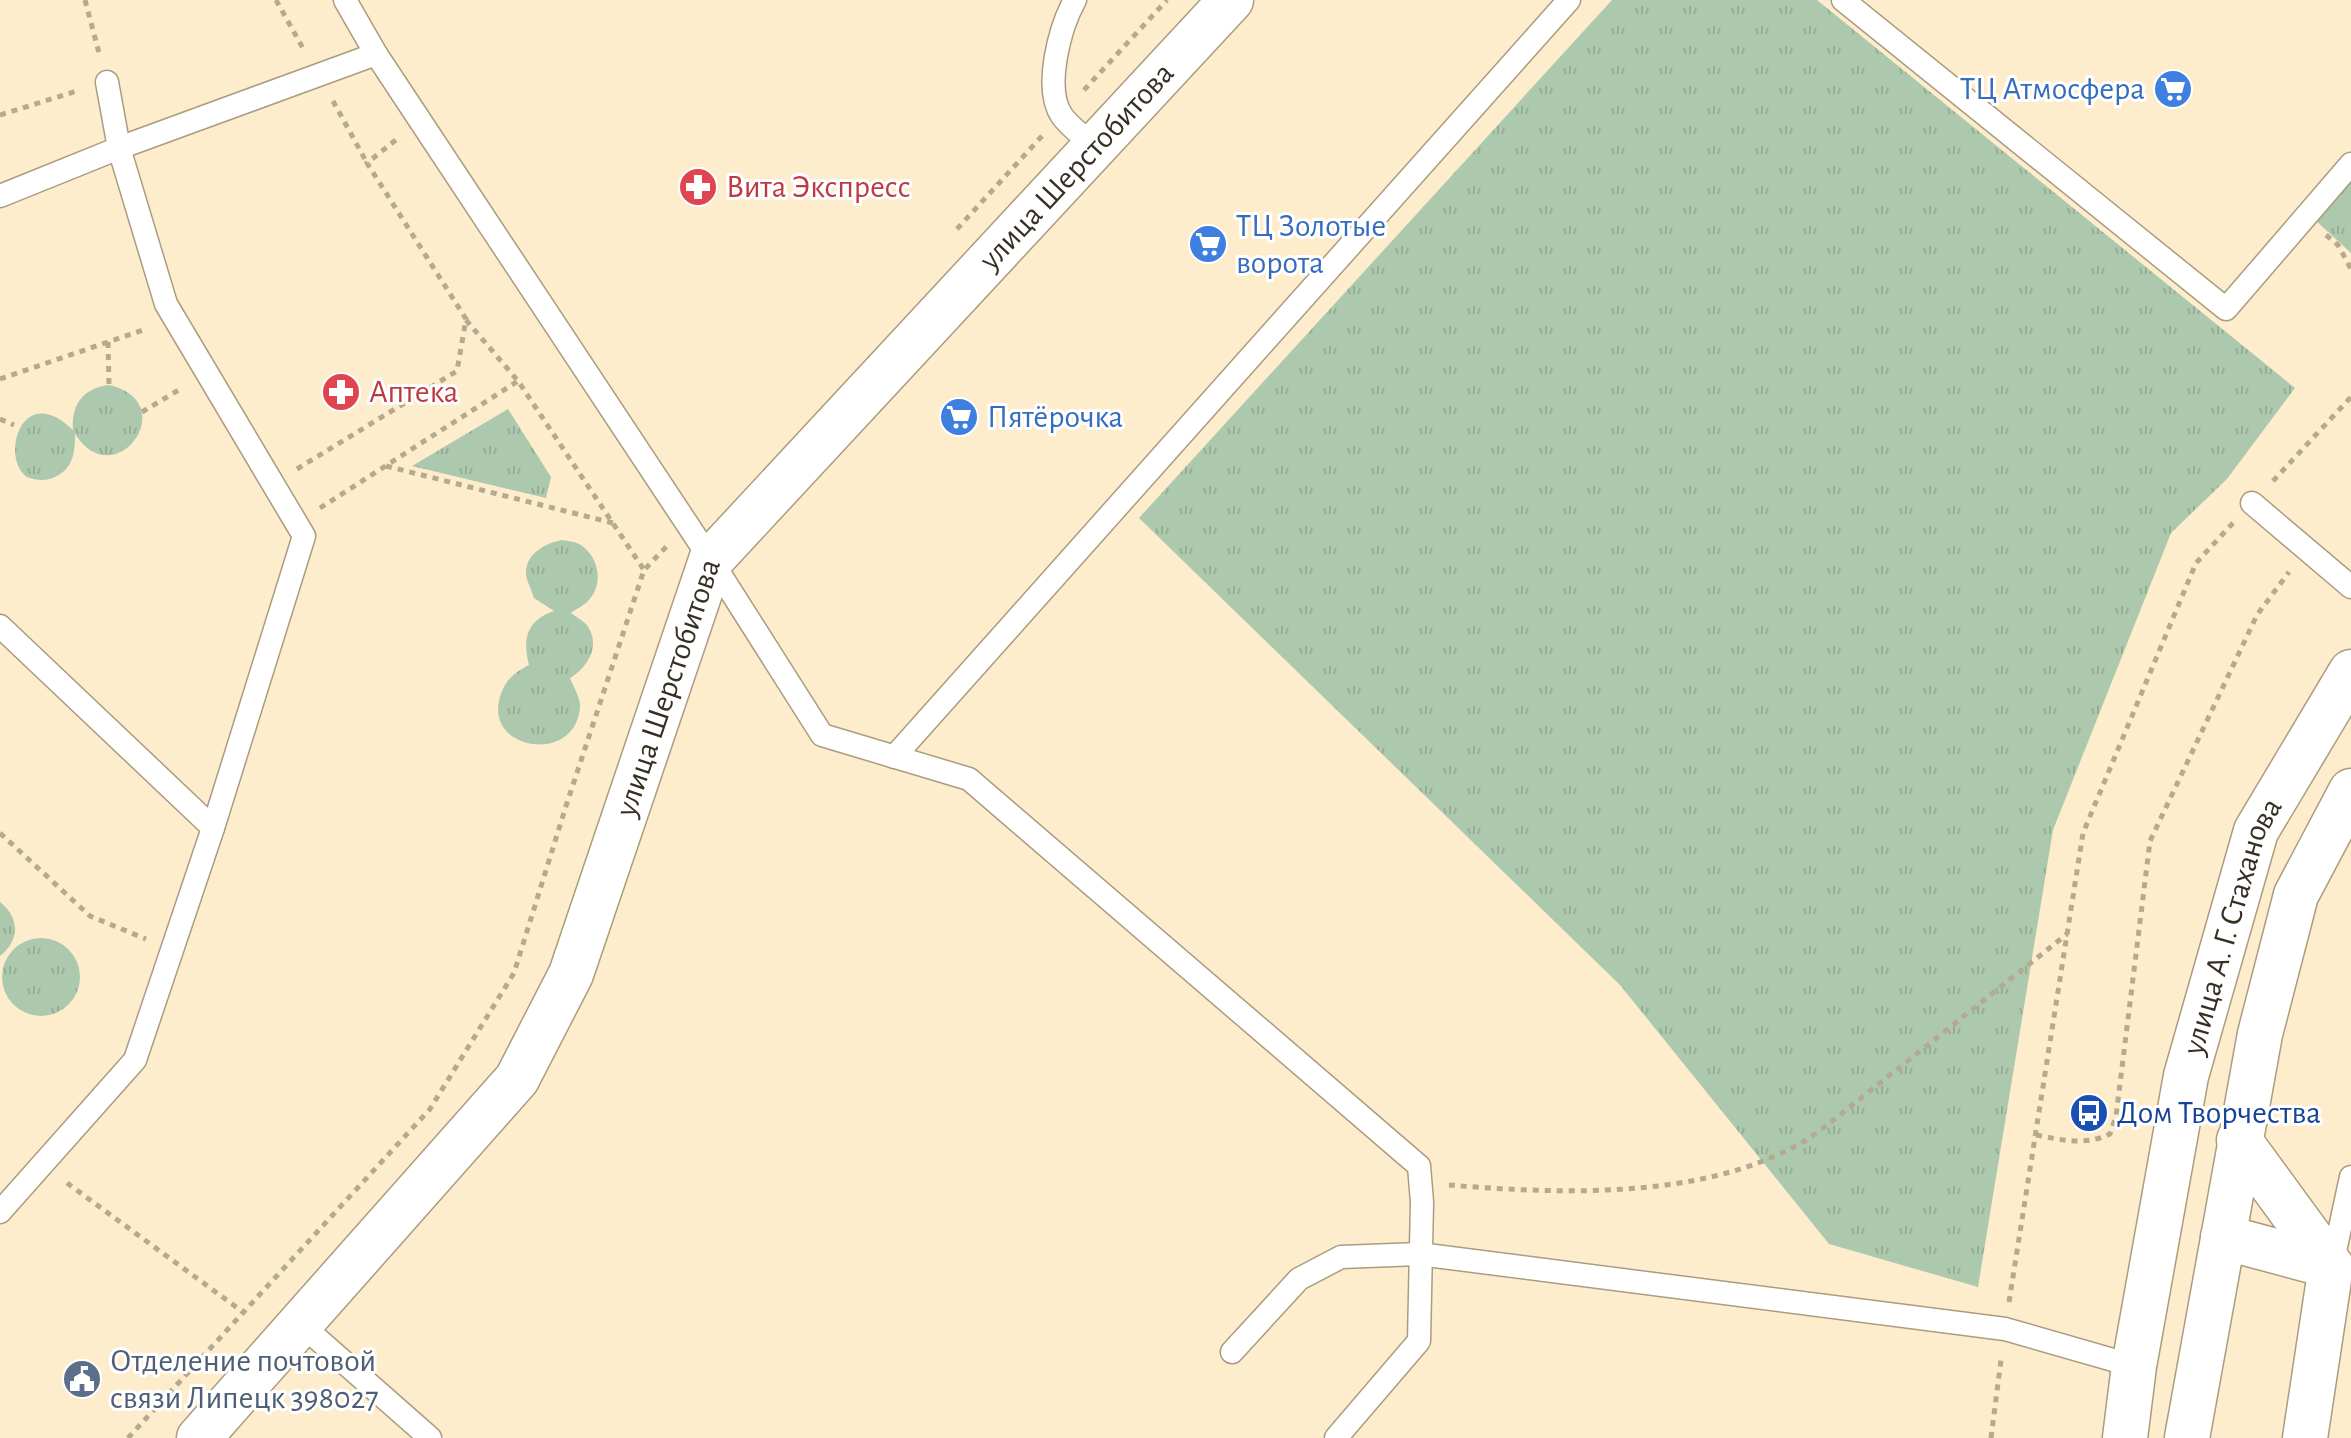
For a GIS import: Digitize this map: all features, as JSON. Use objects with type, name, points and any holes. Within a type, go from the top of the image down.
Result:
[{"type":"street","name":"улица Шерстобитова","points":[[199,1438],[517,1079],[571,974],[711,560],[1231,0]]},
{"type":"street","name":"улица А. Г. Стаханова","points":[[2125,1438],[2134,1366],[2186,1076],[2256,831],[2351,672]]},
{"type":"street","name":"улица А. Г. Стаханова","points":[[2187,1438],[2260,1034],[2296,895],[2348,802]]},
{"type":"street","points":[[2239,1140],[2341,1266]]},
{"type":"street","points":[[2223,1237],[2341,1266]]},
{"type":"street","points":[[2305,1438],[2341,1266]]},
{"type":"lane","points":[[345,0],[376,54],[711,560],[822,735],[969,779],[1419,1166],[1419,1341],[1336,1438]]},
{"type":"lane","points":[[1075,0],[1068,12],[1057,53],[1053,86],[1061,115],[1095,147]]},
{"type":"lane","points":[[894,757],[1569,0]]},
{"type":"lane","points":[[1843,0],[2226,309],[2351,164]]},
{"type":"lane","points":[[0,196],[119,148],[376,54]]},
{"type":"lane","points":[[0,1212],[135,1060],[213,828],[304,536],[166,304],[119,148],[107,82]]},
{"type":"lane","points":[[2252,503],[2351,587]]},
{"type":"lane","points":[[0,626],[213,828]]},
{"type":"lane","points":[[2341,1266],[2351,1177]]},
{"type":"lane","points":[[1232,1352],[1299,1279],[1341,1257],[1419,1254],[2005,1329],[2134,1366]]},
{"type":"lane","points":[[312,1334],[430,1438]]},
{"type":"path","points":[[0,115],[107,82],[85,0]]},
{"type":"path","points":[[420,120],[367,163],[466,319],[518,381],[644,570]]},
{"type":"path","points":[[2304,219],[2338,245],[2351,269]]},
{"type":"path","points":[[0,379],[173,319]]},
{"type":"path","points":[[273,484],[457,371],[466,319]]},
{"type":"path","points":[[108,342],[109,385]]},
{"type":"path","points":[[142,412],[206,374]]},
{"type":"path","points":[[296,524],[518,381]]},
{"type":"path","points":[[1991,1438],[2005,1329],[2083,833],[2196,563],[2351,397]]},
{"type":"path","points":[[0,419],[14,425]]},
{"type":"path","points":[[386,466],[614,524]]},
{"type":"path","points":[[2036,1135],[2071,1142],[2096,1141],[2110,1134],[2116,1116],[2150,841],[2257,615],[2306,549]]},
{"type":"path","points":[[0,833],[90,916],[172,949]]},
{"type":"path","points":[[1420,1183],[1520,1191],[1633,1188],[1685,1182],[1740,1169],[1801,1143],[1836,1118],[2068,934]]},
{"type":"path","points":[[42,1165],[243,1312]]},
{"type":"green space","points":[[1612,0],[1817,0],[2295,388],[2227,479],[2171,533],[2053,830],[1978,1287],[1829,1244],[1620,985],[1139,518]]},
{"type":"green space","points":[[2351,176],[2351,253],[2314,219]]},
{"type":"green space","points":[[109,385],[131,395],[141,409],[142,425],[135,440],[123,451],[108,455],[91,451],[75,434],[72,458],[63,472],[46,480],[27,477],[15,455],[20,428],[28,418],[40,414],[55,417],[73,430],[74,413],[80,399],[92,390]]},
{"type":"green space","points":[[508,409],[551,477],[546,498],[412,466]]},
{"type":"green space","points":[[562,540],[581,545],[596,565],[596,588],[585,603],[571,613],[586,624],[591,632],[593,647],[582,668],[570,678],[580,704],[575,725],[564,737],[550,743],[534,744],[519,740],[506,731],[499,718],[499,701],[510,679],[529,665],[526,647],[532,625],[554,611],[534,598],[526,576],[529,560],[538,550]]},
{"type":"green space","points":[[0,902],[11,915],[15,929],[11,943],[0,956]]},
{"type":"green space","points":[[41,938],[56,941],[69,949],[77,962],[80,977],[77,992],[69,1005],[56,1013],[41,1016],[26,1013],[13,1005],[5,992],[2,977],[5,962],[13,949],[26,941]]},
{"type":"place","name":"ТЦ Атмосфера","points":[[2173,89]]},
{"type":"place","name":"Вита Экспресс","points":[[698,187]]},
{"type":"place","name":"ТЦ Золотые ворота","points":[[1208,244]]},
{"type":"place","name":"Аптека","points":[[341,392]]},
{"type":"place","name":"Пятёрочка","points":[[959,417]]},
{"type":"place","name":"Дом Творчества","points":[[2089,1113]]},
{"type":"place","name":"Отделение почтовой связи Липецк 398027","points":[[82,1379]]}]
